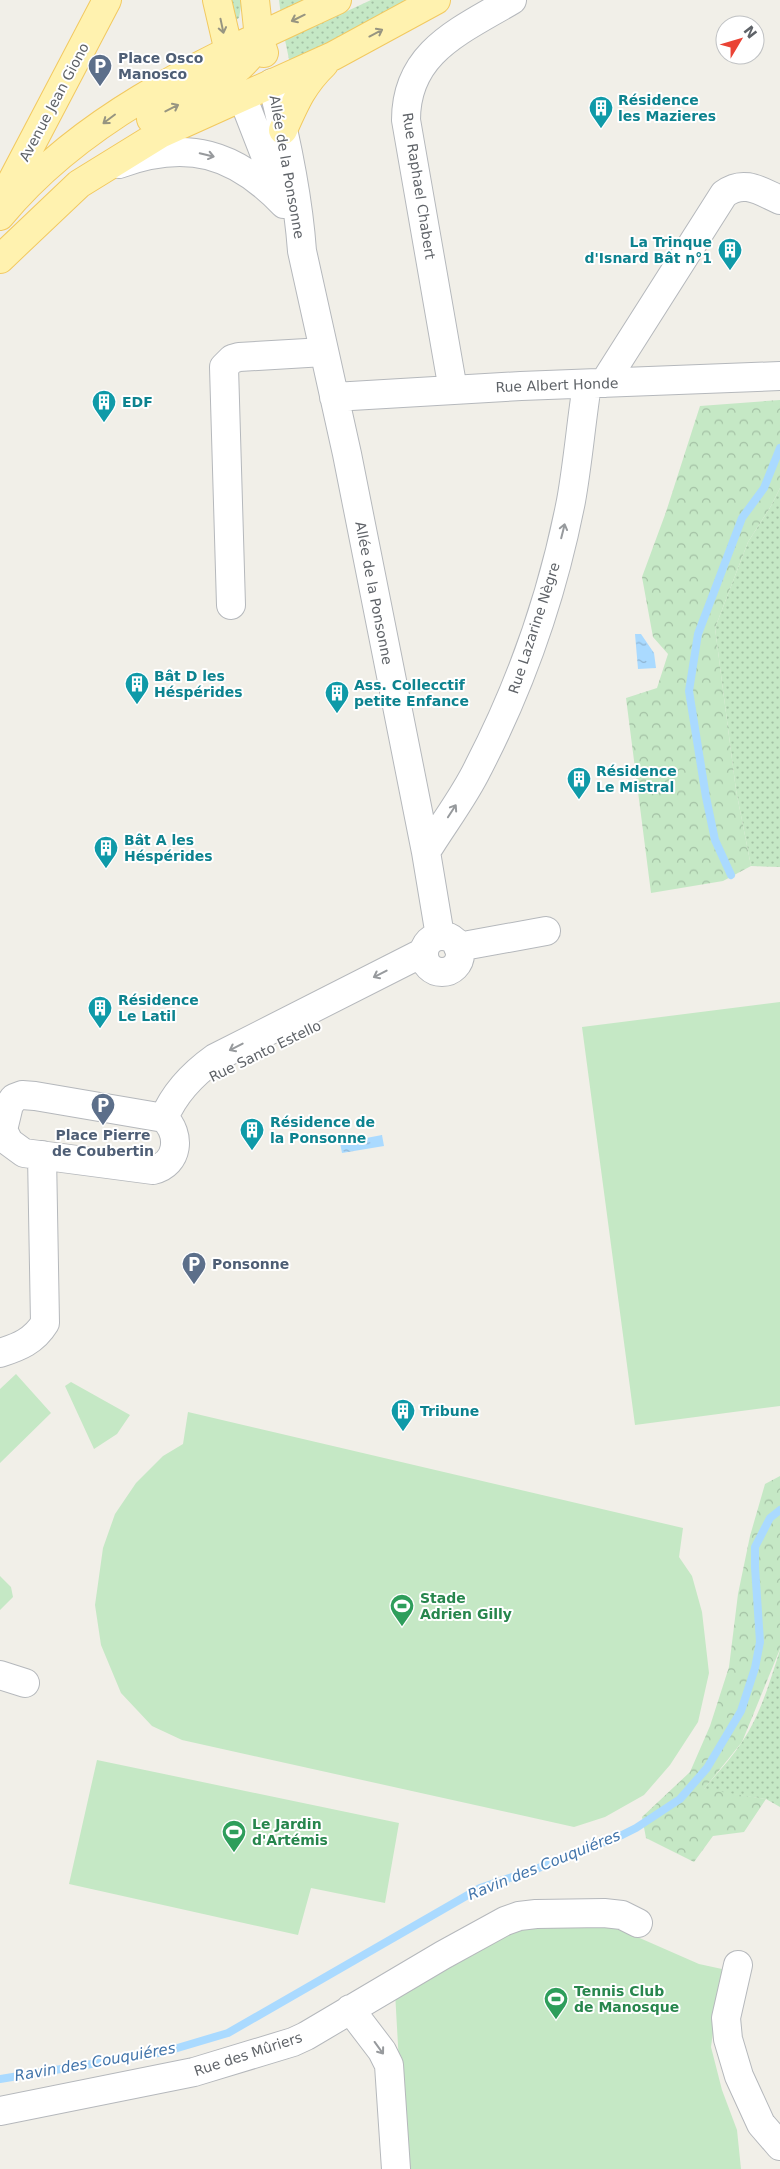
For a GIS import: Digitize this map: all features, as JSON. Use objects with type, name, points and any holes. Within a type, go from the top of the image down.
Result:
[{"type":"main road","name":"Avenue Jean Giono","points":[[0,205],[107,0]]},
{"type":"main road","points":[[217,0],[230,62],[242,96]]},
{"type":"main road","points":[[0,247],[36,204],[79,165],[122,135],[209,89],[230,62],[259,38],[337,0]]},
{"type":"main road","points":[[0,259],[70,192],[92,174],[160,134],[332,56],[436,0]]},
{"type":"main road","points":[[258,2],[259,38],[272,83]]},
{"type":"main road","points":[[283,130],[299,94],[312,76],[332,56]]},
{"type":"main road","points":[[0,216],[12,201],[53,162],[116,114],[155,90],[230,62]]},
{"type":"street","name":"Rue Raphael Chabert","points":[[453,390],[406,120],[408,92],[414,77],[431,54],[469,26],[512,0]]},
{"type":"street","name":"Allée de la Ponsonne","points":[[272,83],[300,220],[302,252]]},
{"type":"street","name":"Allée de la Ponsonne","points":[[242,96],[302,252],[334,397],[426,852],[439,951]]},
{"type":"street","points":[[92,174],[147,155],[167,152],[204,154],[244,170],[261,181],[284,204]]},
{"type":"street","points":[[596,384],[724,194],[737,186],[744,186],[780,200]]},
{"type":"street","points":[[231,604],[224,367],[232,359],[239,357],[324,352]]},
{"type":"street","name":"Rue Albert Honde","points":[[334,397],[780,376]]},
{"type":"street","name":"Rue Lazarine Nègre","points":[[426,852],[478,769],[510,700],[532,643],[548,593],[596,384]]},
{"type":"street","name":"Rue Santo Estello","points":[[164,1118],[170,1105],[184,1088],[203,1066],[215,1058],[439,951],[546,931]]},
{"type":"street","points":[[22,1095],[164,1118],[170,1123],[176,1138],[172,1157],[160,1168],[153,1170],[24,1153],[16,1149],[5,1137],[4,1124],[9,1105],[14,1098],[22,1095]]},
{"type":"street","points":[[0,1352],[27,1342],[40,1331],[45,1323],[42,1155]]},
{"type":"street","name":"Rue des Mûriers","points":[[0,2110],[194,2072],[293,2042],[443,1955],[505,1921],[519,1916],[604,1913],[622,1916],[638,1923]]},
{"type":"street","points":[[738,1965],[726,2018],[728,2039],[740,2076],[761,2124],[780,2146]]},
{"type":"street","points":[[350,2009],[382,2050],[389,2065],[396,2169]]},
{"type":"green space","points":[[230,0],[242,0],[239,18],[234,21]]},
{"type":"green space","points":[[279,0],[315,0],[281,16]]},
{"type":"green space","points":[[371,0],[412,0],[290,64],[285,40]]},
{"type":"green space","points":[[780,400],[780,488],[748,542],[715,628],[736,790],[751,866],[723,881],[651,893],[626,698],[657,688],[668,654],[653,637],[642,577],[666,512],[700,406]]},
{"type":"green space","points":[[780,488],[780,867],[751,866],[736,790],[715,628],[748,542]]},
{"type":"green space","points":[[780,1002],[780,1406],[635,1425],[582,1027]]},
{"type":"green space","points":[[16,1374],[51,1413],[0,1463],[0,1389]]},
{"type":"green space","points":[[71,1382],[130,1415],[117,1434],[94,1449],[65,1386]]},
{"type":"green space","points":[[188,1412],[683,1528],[679,1557],[692,1576],[702,1612],[709,1673],[698,1722],[670,1765],[644,1795],[605,1817],[574,1827],[182,1740],[152,1726],[121,1693],[101,1645],[95,1605],[103,1548],[115,1514],[136,1483],[163,1456],[183,1444]]},
{"type":"green space","points":[[780,1476],[780,1649],[742,1742],[704,1789],[766,1799],[744,1832],[713,1836],[694,1862],[646,1838],[642,1817],[690,1772],[710,1726],[729,1667],[738,1594],[750,1536],[765,1484]]},
{"type":"green space","points":[[0,1576],[11,1587],[13,1597],[0,1610]]},
{"type":"green space","points":[[780,1650],[780,1807],[766,1799],[703,1790],[733,1754],[749,1731],[764,1697]]},
{"type":"green space","name":"Le Jardin d'Artémis","points":[[97,1760],[399,1823],[385,1903],[311,1888],[298,1935],[69,1884]]},
{"type":"green space","name":"Tennis Club de Manosque","points":[[610,1925],[699,1964],[722,1969],[711,2047],[722,2090],[737,2130],[741,2169],[405,2169],[395,1992],[511,1928]]},
{"type":"water","points":[[635,634],[641,634],[654,653],[656,668],[638,669]]},
{"type":"water","points":[[382,1135],[384,1146],[342,1153],[340,1143]]},
{"type":"waterway","name":"Ravin des Couquiéres","points":[[731,875],[715,840],[689,691],[698,634],[742,518],[764,488],[780,448]]},
{"type":"waterway","name":"Ravin des Couquiéres","points":[[0,2079],[164,2052],[228,2033],[480,1888],[536,1869],[622,1835],[680,1799],[707,1768],[741,1711],[755,1668],[760,1642],[755,1547],[770,1518],[780,1510]]},
{"type":"place","name":"Place Osco Manosco","points":[[100,87]]},
{"type":"place","name":"Résidence les Mazieres","points":[[601,129]]},
{"type":"place","name":"La Trinque d'Isnard Bât n°1","points":[[730,271]]},
{"type":"place","name":"EDF","points":[[104,423]]},
{"type":"place","name":"Bât D les Héspérides","points":[[137,705]]},
{"type":"place","name":"Ass. Collecctif petite Enfance","points":[[337,714]]},
{"type":"place","name":"Résidence Le Mistral","points":[[579,800]]},
{"type":"place","name":"Bât A les Héspérides","points":[[106,869]]},
{"type":"place","name":"Résidence Le Latil","points":[[100,1029]]},
{"type":"place","name":"Place Pierre de Coubertin","points":[[103,1126]]},
{"type":"place","name":"Résidence de la Ponsonne","points":[[252,1151]]},
{"type":"place","name":"Ponsonne","points":[[194,1285]]},
{"type":"place","name":"Tribune","points":[[403,1432]]},
{"type":"place","name":"Stade Adrien Gilly","points":[[402,1627]]},
{"type":"place","name":"Le Jardin d'Artémis","points":[[234,1853]]},
{"type":"place","name":"Tennis Club de Manosque","points":[[556,2020]]}]
